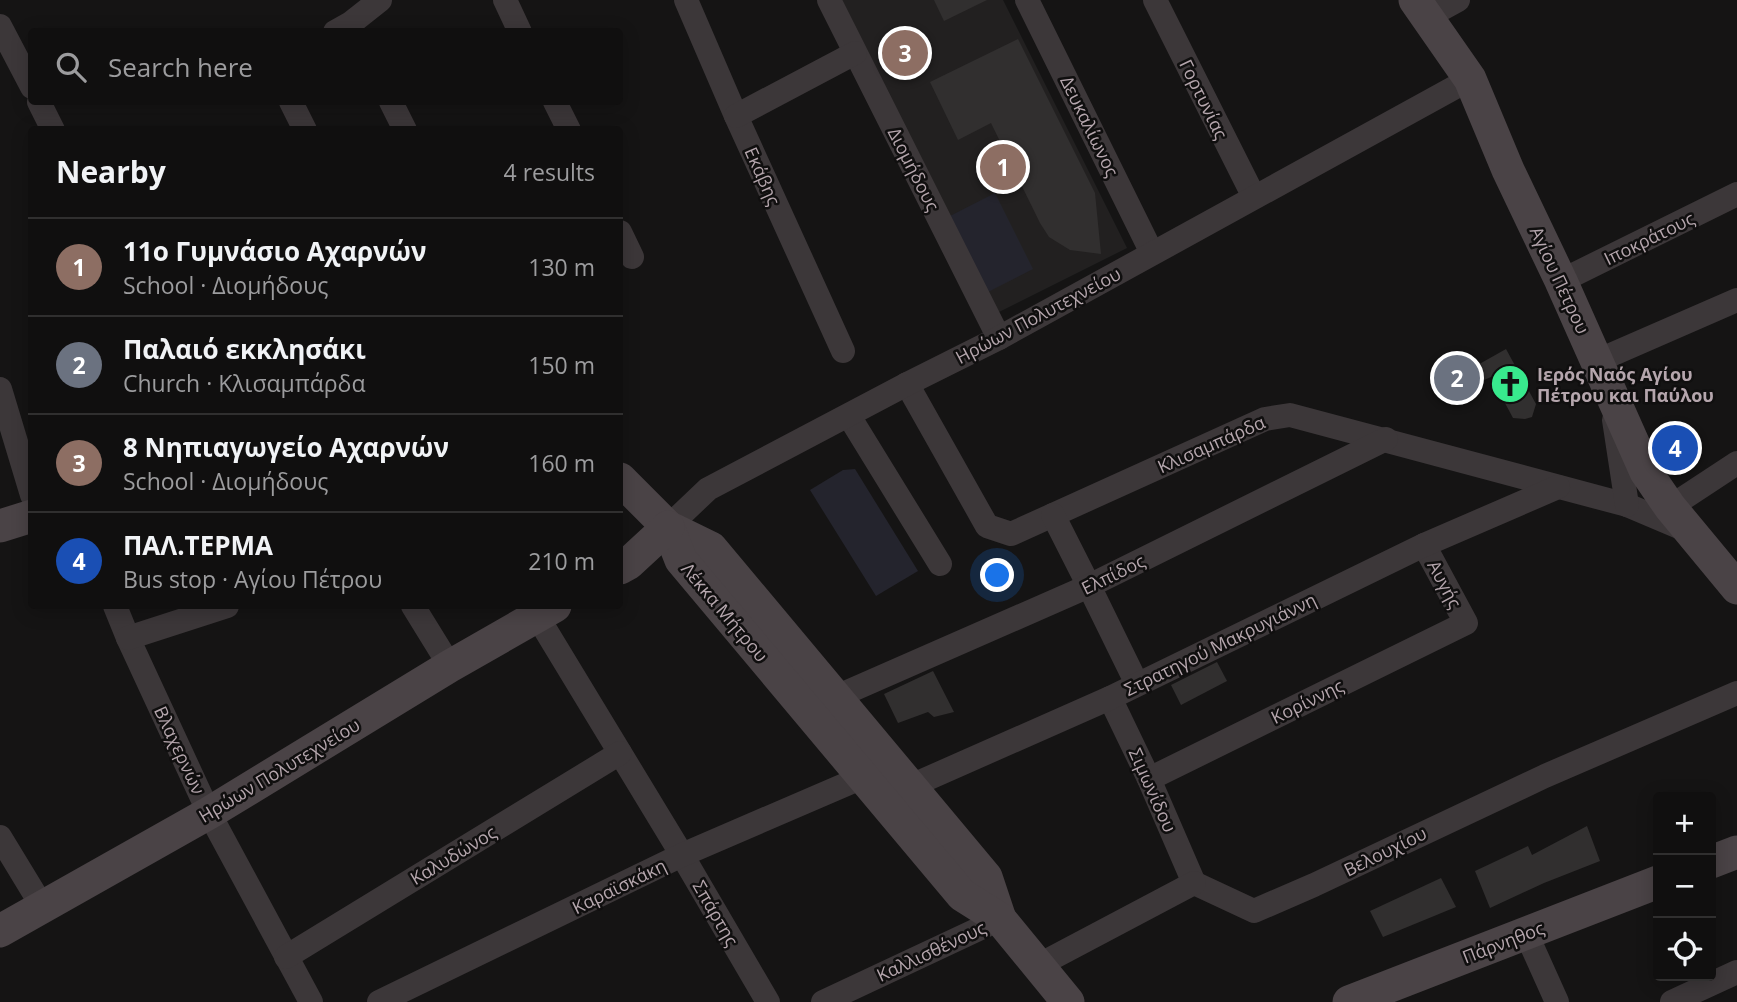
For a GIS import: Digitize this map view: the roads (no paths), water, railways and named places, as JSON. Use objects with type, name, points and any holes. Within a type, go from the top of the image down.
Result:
[{"type":"street","points":[[348,28],[380,0]]},
{"type":"street","points":[[505,0],[518,28]]},
{"type":"street","name":"Εκάβης","points":[[686,0],[843,351]]},
{"type":"street","name":"Διομήδους","points":[[829,0],[999,338]]},
{"type":"street","name":"Δευκαλίωνος","points":[[1027,0],[1152,253]]},
{"type":"street","name":"Γορτυνίας","points":[[1156,0],[1254,197]]},
{"type":"street","points":[[1421,9],[1458,0]]},
{"type":"street","name":"Αγίου Πέτρου","points":[[1421,9],[1470,79],[1508,170],[1646,472],[1670,507],[1737,588]]},
{"type":"street","points":[[0,26],[28,79]]},
{"type":"street","points":[[736,116],[855,52]]},
{"type":"street","name":"Ηρώων Πολυτεχνείου","points":[[623,566],[708,489],[999,338],[1470,79]]},
{"type":"street","points":[[40,105],[51,126]]},
{"type":"street","points":[[292,105],[303,126]]},
{"type":"street","points":[[392,105],[403,126]]},
{"type":"street","points":[[556,105],[567,126]]},
{"type":"street","name":"Ιποκράτους","points":[[1561,282],[1737,194]]},
{"type":"street","points":[[623,238],[632,257]]},
{"type":"street","points":[[1627,505],[1613,407],[1597,361],[1737,300]]},
{"type":"street","name":"Κλισαμπάρδα","points":[[907,384],[988,526],[1011,534],[1265,419],[1290,415],[1627,505],[1691,533],[1711,555]]},
{"type":"street","points":[[0,390],[28,482]]},
{"type":"street","points":[[849,416],[940,565]]},
{"type":"street","name":"Ελπίδος","points":[[836,698],[1089,586],[1386,439]]},
{"type":"street","points":[[1670,507],[1737,463]]},
{"type":"street","points":[[623,482],[668,527]]},
{"type":"street","name":"Στρατηγού Μακρυγιάννη","points":[[885,787],[1110,698],[1424,545],[1558,487]]},
{"type":"street","points":[[1053,515],[1137,684]]},
{"type":"street","points":[[0,526],[28,517]]},
{"type":"street","name":"Λέκκα Μήτρου","points":[[668,527],[711,548],[836,698],[885,787]]},
{"type":"street","name":"Λέκκα Μήτρου","points":[[668,527],[681,560],[885,787],[986,877],[1000,919],[1068,1002]]},
{"type":"street","name":"Αυγής","points":[[1424,545],[1466,623]]},
{"type":"street","name":"Βλαχερνών","points":[[116,609],[209,813],[311,1002]]},
{"type":"street","points":[[128,638],[219,609]]},
{"type":"street","points":[[415,609],[450,666]]},
{"type":"street","name":"Ηρώων Πολυτεχνείου","points":[[0,931],[209,813],[450,666],[546,611]]},
{"type":"street","name":"Σπάρτης","points":[[546,611],[620,753],[768,1002]]},
{"type":"street","name":"Κορίννης","points":[[1149,779],[1466,623]]},
{"type":"street","name":"Βελουχίου","points":[[1194,883],[1254,911],[1545,776],[1737,693]]},
{"type":"street","name":"Σιμωνίδου","points":[[1110,698],[1194,883]]},
{"type":"street","name":"Καλυδώνος","points":[[286,957],[620,753]]},
{"type":"street","name":"Καραϊσκάκη","points":[[379,1002],[682,855],[885,787]]},
{"type":"street","points":[[0,837],[42,906]]},
{"type":"street","points":[[1716,860],[1737,852]]},
{"type":"street","points":[[1039,965],[1194,883]]},
{"type":"street","name":"Πάρνηθος","points":[[1349,1002],[1653,884]]},
{"type":"street","name":"Καλλισθένους","points":[[823,1002],[1000,919]]},
{"type":"street","points":[[1526,933],[1557,1002]]},
{"type":"street","points":[[1672,1002],[1737,972]]},
{"type":"place","name":"8 Νηπιαγωγείο Αχαρνών","points":[[905,53]]},
{"type":"place","name":"11ο Γυμνάσιο Αχαρνών","points":[[1003,167]]},
{"type":"place","name":"Παλαιό εκκλησάκι","points":[[1457,378]]},
{"type":"place","name":"Ιερός Ναός Αγίου Πέτρου και Παύλου","points":[[1510,384]]},
{"type":"place","name":"ΠΑΛ.ΤΕΡΜΑ","points":[[1675,448]]}]
